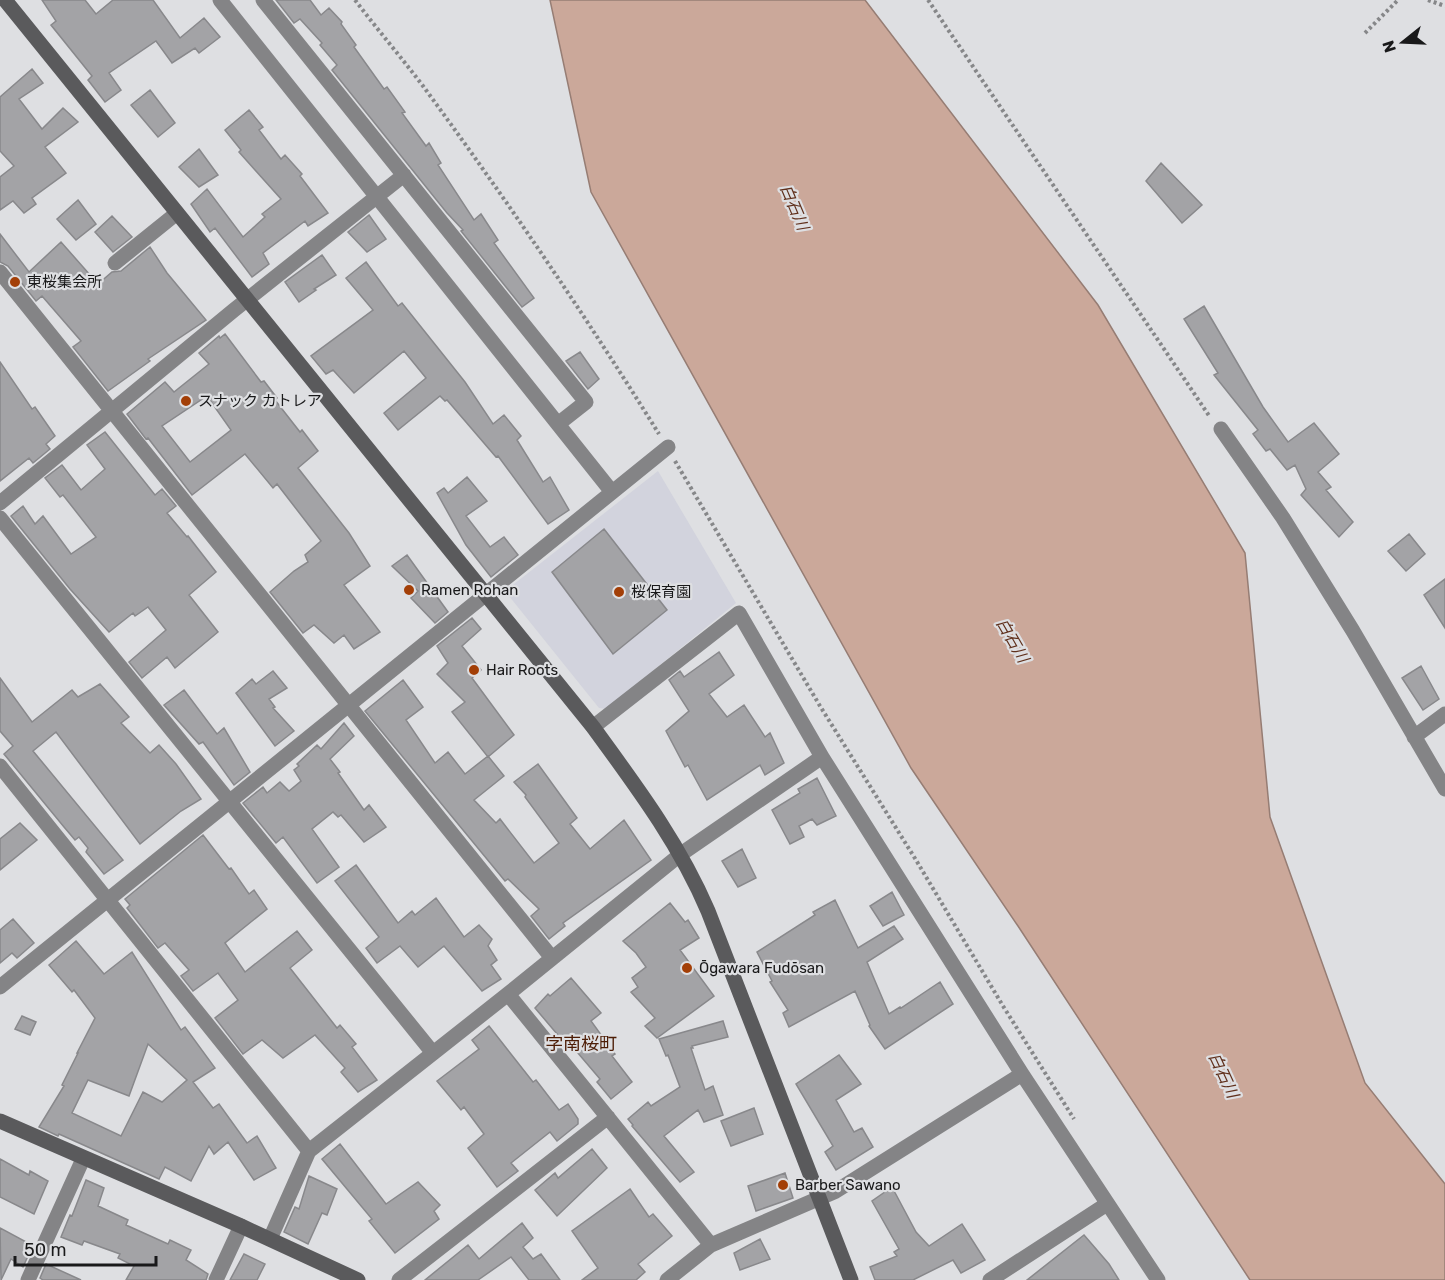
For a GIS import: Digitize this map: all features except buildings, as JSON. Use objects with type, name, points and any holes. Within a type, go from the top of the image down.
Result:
[{"type":"street","points":[[5,0],[593,727],[651,806],[681,854],[708,911],[851,1280]]},
{"type":"street","points":[[220,0],[612,492]]},
{"type":"street","points":[[263,0],[586,402],[558,424]]},
{"type":"street","points":[[0,503],[248,299],[404,175]]},
{"type":"street","points":[[115,263],[177,213]]},
{"type":"street","points":[[0,272],[552,958]]},
{"type":"street","points":[[1217,425],[1283,518],[1353,631],[1445,789]]},
{"type":"street","points":[[0,987],[668,447]]},
{"type":"street","points":[[0,518],[433,1053]]},
{"type":"street","points":[[593,727],[739,613],[822,757],[1022,1074],[1158,1280]]},
{"type":"street","points":[[1414,737],[1445,714]]},
{"type":"street","points":[[270,1239],[309,1150],[508,994],[681,854],[822,757]]},
{"type":"street","points":[[0,766],[309,1150]]},
{"type":"street","points":[[508,994],[711,1245]]},
{"type":"street","points":[[667,1280],[711,1245],[840,1189],[1022,1074]]},
{"type":"street","points":[[399,1280],[608,1117]]},
{"type":"street","points":[[0,1121],[241,1226],[358,1280]]},
{"type":"street","points":[[28,1280],[83,1159]]},
{"type":"street","points":[[999,1278],[1107,1204]]},
{"type":"street","points":[[216,1280],[241,1226]]},
{"type":"path","points":[[355,0],[422,85],[547,260],[616,364],[668,447],[820,706],[1080,1128]]},
{"type":"path","points":[[928,0],[1217,425]]},
{"type":"path","points":[[1365,33],[1398,0]]},
{"type":"path","points":[[1428,0],[1445,6]]},
{"type":"shaded area","name":"桜保育園","points":[[658,471],[736,603],[606,709],[599,708],[509,596],[509,588]]},
{"type":"water","name":"白石川","points":[[550,0],[865,0],[1098,305],[1245,553],[1270,817],[1365,1083],[1445,1184],[1445,1280],[1250,1280],[1018,926],[911,768],[591,192]]},
{"type":"place","name":"東桜集会所","points":[[15,282]]},
{"type":"place","name":"スナック カトレア","points":[[186,401]]},
{"type":"place","name":"Ramen Rohan","points":[[409,590]]},
{"type":"place","name":"桜保育園","points":[[619,592]]},
{"type":"place","name":"Hair Roots","points":[[474,670]]},
{"type":"place","name":"Ōgawara Fudōsan","points":[[687,968]]},
{"type":"place","name":"Barber Sawano","points":[[783,1185]]},
{"type":"district","name":"字南桜町","points":[[581,1044]]}]
